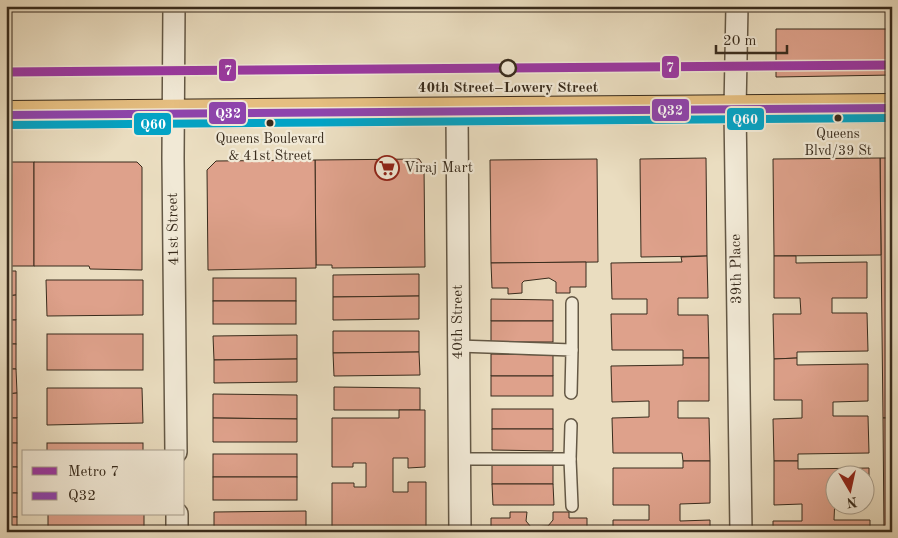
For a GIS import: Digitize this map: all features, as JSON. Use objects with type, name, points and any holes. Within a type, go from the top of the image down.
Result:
[{"type":"main road","points":[[6,115],[457,113],[892,108]]},
{"type":"street","name":"41st Street","points":[[174,6],[176,450]]},
{"type":"street","name":"39th Place","points":[[737,6],[735,109],[741,532]]},
{"type":"street","name":"40th Street","points":[[457,113],[460,532]]},
{"type":"street","points":[[177,516],[177,532]]},
{"type":"lane","points":[[571,393],[572,303]]},
{"type":"lane","points":[[458,346],[572,350]]},
{"type":"lane","points":[[571,425],[572,506]]},
{"type":"lane","points":[[459,459],[570,459]]},
{"type":"building","points":[[776,29],[892,29],[892,75],[776,77]]},
{"type":"building","points":[[706,158],[707,256],[641,257],[640,159]]},
{"type":"building","points":[[880,158],[892,158],[892,418],[883,418]]},
{"type":"building","points":[[880,158],[881,255],[774,256],[773,159]]},
{"type":"building","points":[[419,159],[424,166],[425,267],[332,268],[332,265],[316,265],[315,160]]},
{"type":"building","points":[[597,159],[598,262],[491,263],[490,160]]},
{"type":"building","points":[[315,160],[316,268],[208,270],[207,170],[216,161]]},
{"type":"building","points":[[6,162],[34,162],[34,266],[6,266]]},
{"type":"building","points":[[34,162],[137,162],[142,167],[142,270],[90,269],[89,266],[34,266]]},
{"type":"building","points":[[707,256],[708,298],[678,298],[678,315],[708,315],[709,358],[683,358],[683,350],[612,350],[611,314],[647,314],[647,299],[612,299],[611,263],[682,262],[681,257]]},
{"type":"building","points":[[774,256],[796,256],[796,263],[867,262],[867,298],[832,298],[832,313],[867,313],[868,351],[797,352],[797,358],[774,359],[773,314],[801,314],[800,298],[774,298]]},
{"type":"building","points":[[586,262],[586,287],[570,287],[570,293],[556,293],[556,282],[549,278],[524,281],[522,283],[522,293],[508,294],[508,288],[492,288],[491,263]]},
{"type":"building","points":[[6,271],[16,271],[16,295],[6,296]]},
{"type":"building","points":[[419,274],[419,296],[333,297],[333,275]]},
{"type":"building","points":[[213,278],[296,278],[296,301],[213,301]]},
{"type":"building","points":[[46,280],[143,280],[143,315],[47,316]]},
{"type":"building","points":[[16,295],[16,320],[6,320],[6,296]]},
{"type":"building","points":[[419,296],[419,319],[333,320],[333,297]]},
{"type":"building","points":[[491,299],[553,300],[553,321],[491,321]]},
{"type":"building","points":[[213,301],[296,301],[296,324],[213,324]]},
{"type":"building","points":[[6,320],[16,320],[16,344],[6,344]]},
{"type":"building","points":[[491,321],[553,321],[553,342],[491,342]]},
{"type":"building","points":[[333,331],[419,331],[419,352],[333,353]]},
{"type":"building","points":[[47,334],[143,334],[143,370],[47,370]]},
{"type":"building","points":[[297,335],[297,359],[214,360],[213,336]]},
{"type":"building","points":[[6,344],[16,344],[16,369],[6,369]]},
{"type":"building","points":[[419,352],[420,375],[334,376],[333,353]]},
{"type":"building","points":[[491,354],[553,355],[553,376],[491,376]]},
{"type":"building","points":[[683,358],[709,358],[709,401],[678,401],[678,418],[709,418],[710,461],[683,461],[682,453],[613,453],[612,418],[649,417],[649,401],[612,402],[611,366],[683,365]]},
{"type":"building","points":[[797,358],[797,365],[868,364],[868,401],[833,402],[833,416],[868,416],[869,453],[798,454],[798,461],[774,461],[773,419],[802,418],[802,400],[774,400],[774,359]]},
{"type":"building","points":[[297,359],[297,382],[214,383],[214,360]]},
{"type":"building","points":[[6,369],[16,369],[17,393],[6,394]]},
{"type":"building","points":[[491,376],[553,376],[553,396],[491,396]]},
{"type":"building","points":[[334,387],[420,388],[420,410],[334,410]]},
{"type":"building","points":[[47,388],[142,388],[143,423],[47,425]]},
{"type":"building","points":[[17,393],[17,418],[6,418],[6,394]]},
{"type":"building","points":[[213,394],[297,395],[297,419],[213,418]]},
{"type":"building","points":[[492,409],[553,409],[553,429],[492,429]]},
{"type":"building","points":[[399,410],[425,410],[425,467],[408,468],[408,458],[393,458],[393,492],[408,492],[408,482],[426,482],[426,532],[332,532],[332,483],[354,483],[354,487],[366,487],[366,463],[353,463],[353,467],[332,467],[332,418],[399,418]]},
{"type":"building","points":[[6,418],[17,418],[17,443],[6,443]]},
{"type":"building","points":[[213,418],[297,419],[297,442],[213,442]]},
{"type":"building","points":[[883,418],[892,418],[892,532],[884,532]]},
{"type":"building","points":[[492,429],[553,429],[553,451],[492,450]]},
{"type":"building","points":[[6,443],[17,443],[17,467],[6,467]]},
{"type":"building","points":[[47,443],[143,443],[143,450],[47,450]]},
{"type":"building","points":[[213,454],[297,454],[297,477],[213,477]]},
{"type":"building","points":[[683,461],[710,461],[710,503],[680,504],[680,521],[710,520],[710,532],[613,532],[613,520],[649,520],[649,505],[613,505],[613,468],[683,468]]},
{"type":"building","points":[[774,461],[798,461],[798,469],[826,469],[826,516],[834,516],[834,520],[870,520],[870,532],[773,532],[773,521],[802,521],[802,504],[774,505]]},
{"type":"building","points":[[492,463],[553,463],[553,484],[492,484]]},
{"type":"building","points":[[6,467],[17,467],[17,493],[6,493]]},
{"type":"building","points":[[213,477],[297,477],[297,500],[213,500]]},
{"type":"building","points":[[492,484],[553,484],[554,505],[493,505]]},
{"type":"building","points":[[6,493],[17,493],[17,517],[6,517]]},
{"type":"building","points":[[306,511],[306,532],[214,532],[214,512]]},
{"type":"building","points":[[510,512],[527,512],[526,521],[531,527],[548,526],[553,520],[553,512],[569,512],[569,518],[587,518],[587,532],[491,532],[491,518],[510,518]]},
{"type":"building","points":[[48,516],[144,516],[144,532],[48,532]]},
{"type":"building","points":[[6,517],[17,517],[17,532],[6,532]]},
{"type":"metro line","name":"7","points":[[6,72],[892,65]]},
{"type":"transit line","name":"Q32","points":[[6,115],[892,108]]},
{"type":"transit line","name":"Q60","points":[[6,125],[892,118]]},
{"type":"place","name":"40th Street–Lowery Street","points":[[508,68]]},
{"type":"place","name":"Queens Blvd/39 St","points":[[838,118]]},
{"type":"place","name":"Queens Boulevard & 41st Street","points":[[270,123]]},
{"type":"place","name":"Viraj Mart","points":[[387,168]]}]
